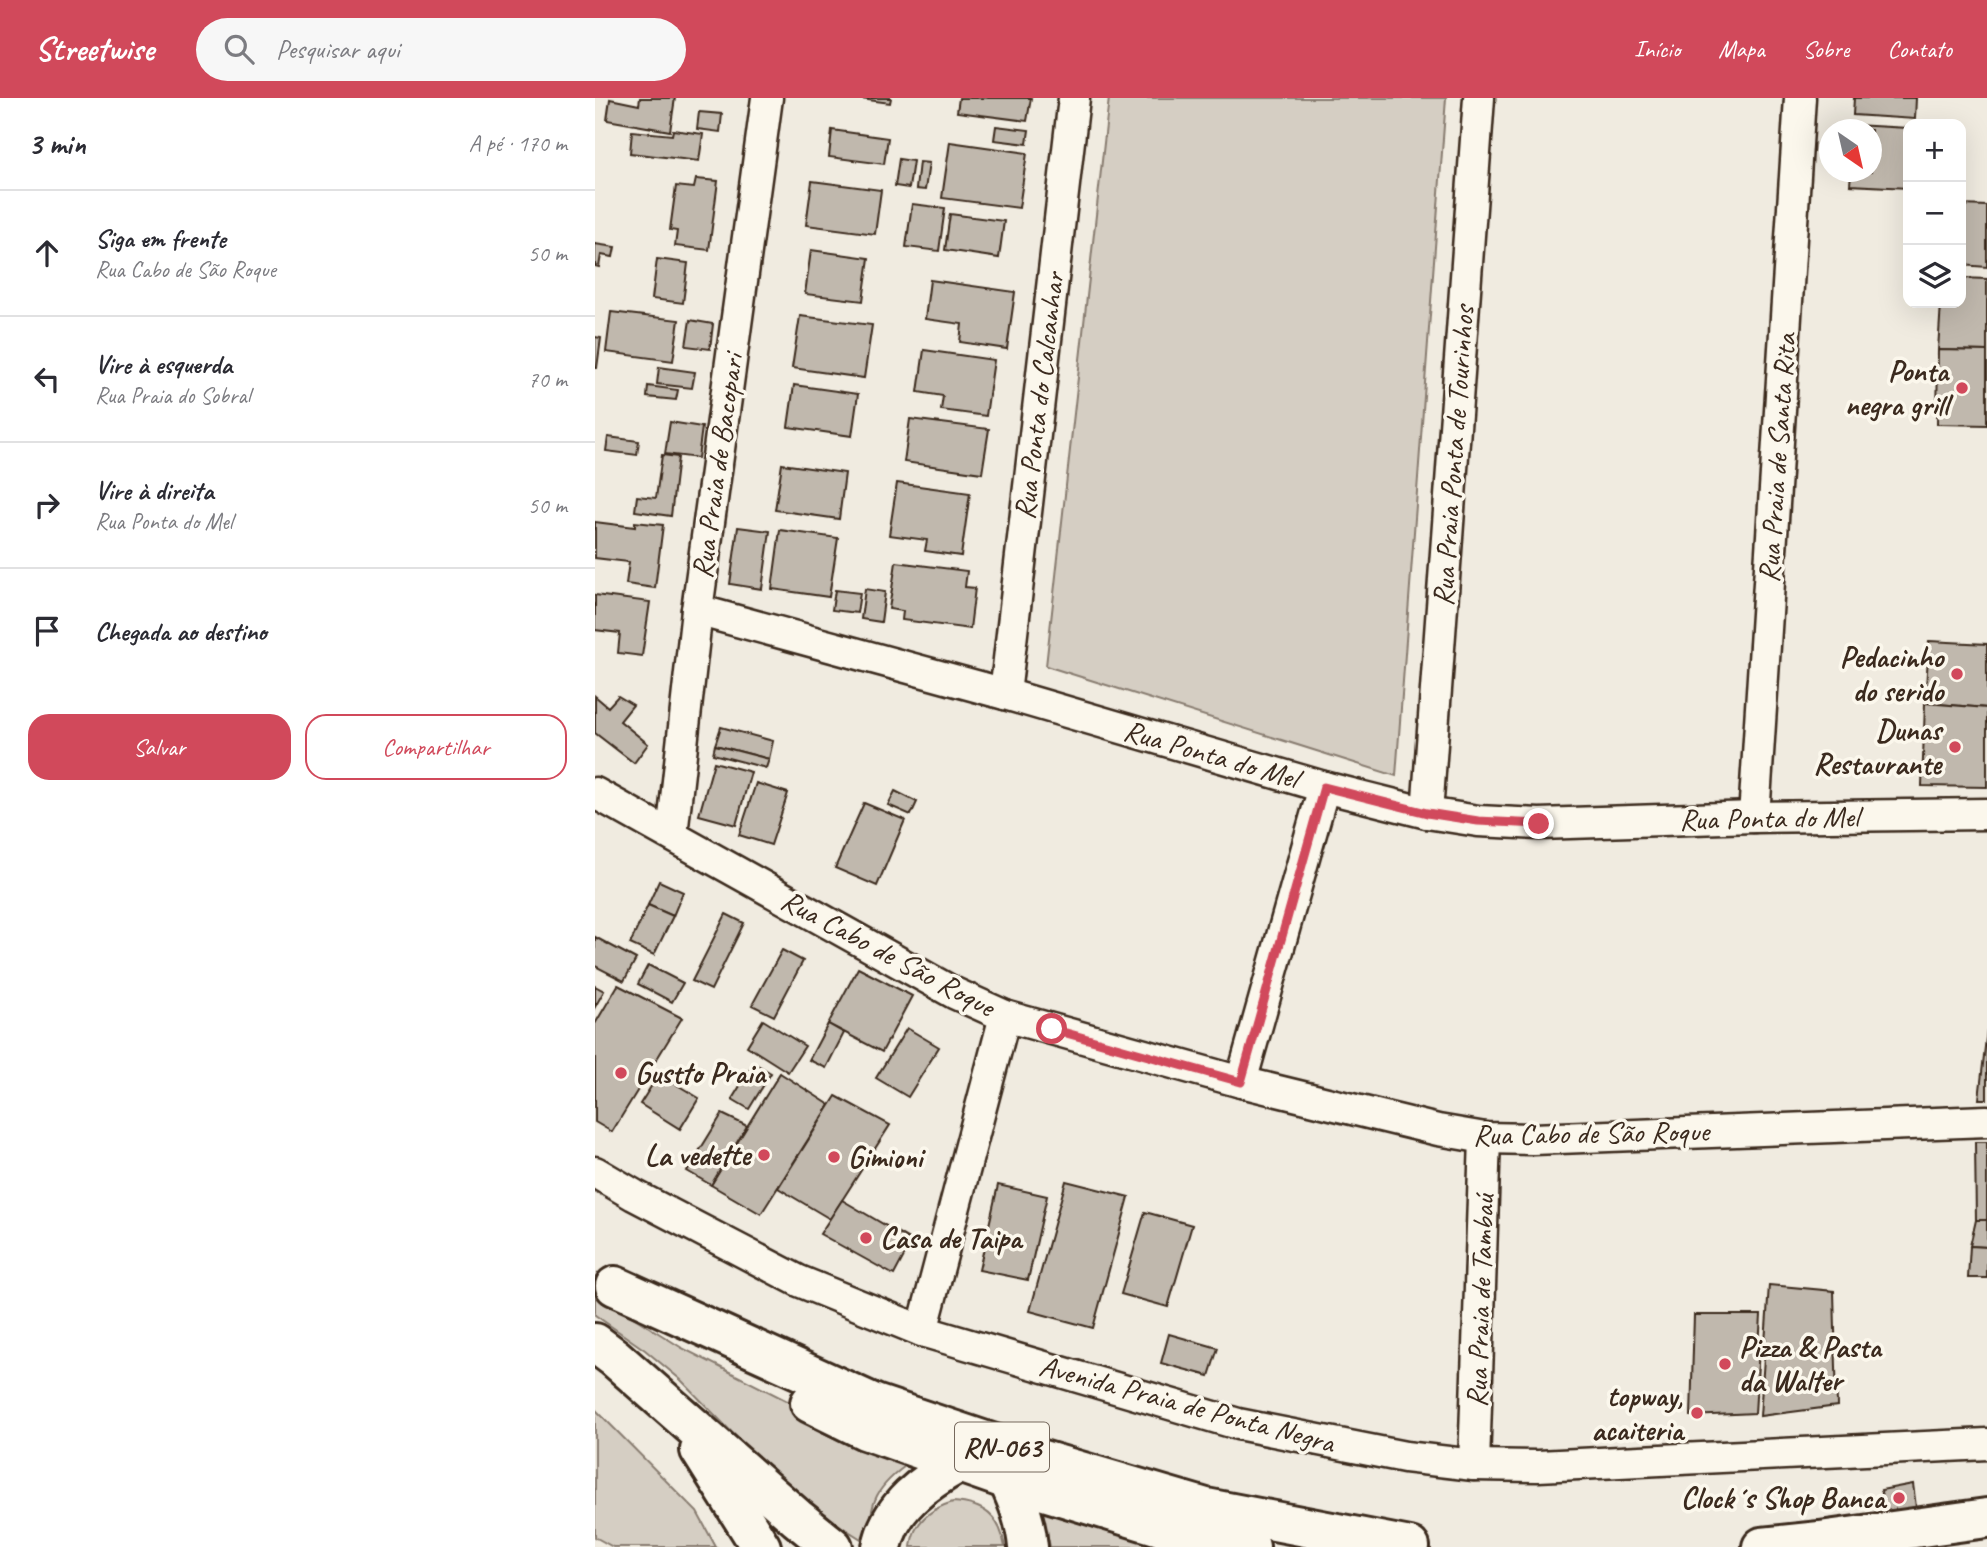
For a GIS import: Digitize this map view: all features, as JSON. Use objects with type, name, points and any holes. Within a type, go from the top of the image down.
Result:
[{"type":"main road","name":"RN-063","points":[[605,1280],[700,1348],[865,1430],[1008,1480],[1193,1536],[1249,1547]]},
{"type":"main road","name":"RN-063","points":[[605,1280],[875,1404],[1039,1459],[1206,1508],[1410,1547]]},
{"type":"main road","points":[[595,1343],[833,1547]]},
{"type":"main road","points":[[674,1411],[761,1547]]},
{"type":"main road","points":[[881,1547],[891,1520],[908,1498],[931,1478],[959,1463]]},
{"type":"main road","points":[[1008,1480],[1027,1528],[1028,1547]]},
{"type":"main road","points":[[1762,1547],[1987,1518]]},
{"type":"street","name":"Rua Praia de Bacopari","points":[[672,835],[697,610],[767,98]]},
{"type":"street","name":"Rua Ponta do Calcanhar","points":[[1005,694],[1074,98]]},
{"type":"street","name":"Rua Praia Ponta de Tourinhos","points":[[1427,813],[1479,98]]},
{"type":"street","name":"Rua Praia de Santa Rita","points":[[1754,817],[1800,98]]},
{"type":"street","name":"Rua Ponta do Mel","points":[[697,610],[1005,694],[1324,787],[1427,813],[1478,821],[1539,824],[1754,817],[1987,814]]},
{"type":"street","points":[[1241,1082],[1324,787]]},
{"type":"street","name":"Rua Cabo de São Roque","points":[[595,793],[954,993],[1005,1016],[1241,1082],[1438,1130],[1485,1138],[1533,1139],[1987,1121]]},
{"type":"street","points":[[922,1331],[1005,1016]]},
{"type":"street","name":"Rua Praia de Tambaú","points":[[1474,1465],[1485,1138]]},
{"type":"street","name":"Avenida Praia de Ponta Negra","points":[[595,1172],[799,1281],[922,1331],[1238,1424],[1405,1457],[1474,1465],[1538,1466],[1987,1444]]},
{"type":"shaded area","points":[[1109,98],[1446,98],[1396,776],[1046,666]]},
{"type":"shaded area","points":[[595,1293],[682,1348],[912,1461],[882,1487],[877,1496],[871,1516],[869,1544],[823,1515],[750,1451],[681,1380],[645,1350],[595,1315]]},
{"type":"shaded area","points":[[595,1409],[697,1512],[716,1547],[613,1547],[595,1537]]},
{"type":"shaded area","points":[[1040,1499],[1192,1547],[1050,1547]]},
{"type":"shaded area","points":[[953,1502],[982,1509],[989,1514],[999,1527],[1005,1547],[911,1547],[915,1530],[924,1518],[937,1508]]},
{"type":"building","points":[[640,98],[675,98],[670,131],[607,120],[610,99],[639,105]]},
{"type":"building","points":[[853,98],[891,98],[890,103]]},
{"type":"building","points":[[959,98],[1031,98],[1027,121],[957,112]]},
{"type":"building","points":[[1854,98],[1916,98],[1915,119],[1853,115]]},
{"type":"building","points":[[699,112],[722,114],[720,132],[697,129]]},
{"type":"building","points":[[996,126],[1029,130],[1027,144],[994,140]]},
{"type":"building","points":[[1882,127],[1903,128],[1903,188],[1850,185],[1850,182],[1882,182]]},
{"type":"building","points":[[673,130],[703,134],[699,161],[630,153],[632,131],[672,135]]},
{"type":"building","points":[[832,130],[888,138],[884,164],[829,157]]},
{"type":"building","points":[[950,142],[1027,153],[1019,208],[942,198]]},
{"type":"building","points":[[899,159],[913,161],[909,188],[895,186]]},
{"type":"building","points":[[919,162],[929,163],[925,190],[916,189]]},
{"type":"building","points":[[696,179],[718,181],[709,250],[675,246],[677,231],[670,230],[676,186],[694,188]]},
{"type":"building","points":[[812,181],[881,190],[875,234],[806,225]]},
{"type":"building","points":[[912,204],[945,208],[939,251],[906,247]]},
{"type":"building","points":[[1966,205],[1987,206],[1987,267],[1966,265]]},
{"type":"building","points":[[950,214],[1004,221],[999,258],[945,250]]},
{"type":"building","points":[[595,244],[615,247],[613,257],[601,255],[599,267],[595,266]]},
{"type":"building","points":[[811,250],[869,258],[863,301],[805,294]]},
{"type":"building","points":[[657,259],[688,263],[683,303],[652,299]]},
{"type":"building","points":[[1966,278],[1987,279],[1987,351],[1938,350],[1941,308],[1966,308]]},
{"type":"building","points":[[930,280],[1015,292],[1007,349],[960,342],[962,324],[925,319]]},
{"type":"building","points":[[611,312],[679,320],[673,361],[606,352]]},
{"type":"building","points":[[800,316],[872,325],[864,378],[792,368]]},
{"type":"building","points":[[690,320],[713,324],[710,349],[686,346]]},
{"type":"building","points":[[595,337],[601,338],[597,368],[595,368]]},
{"type":"building","points":[[924,350],[994,360],[986,416],[941,410],[943,396],[918,392]]},
{"type":"building","name":"Ponta negra grill","points":[[1938,350],[1987,351],[1987,425],[1937,424]]},
{"type":"building","points":[[659,367],[695,372],[692,388],[657,384]]},
{"type":"building","points":[[794,385],[858,394],[852,436],[788,427]]},
{"type":"building","points":[[648,386],[678,390],[676,400],[647,397]]},
{"type":"building","points":[[910,419],[989,429],[982,473],[904,462]]},
{"type":"building","points":[[670,422],[702,427],[698,458],[665,454]]},
{"type":"building","points":[[608,437],[639,441],[637,455],[606,451]]},
{"type":"building","points":[[662,455],[678,457],[671,516],[635,511],[637,496],[656,498]]},
{"type":"building","points":[[782,464],[845,473],[839,519],[775,510]]},
{"type":"building","points":[[897,483],[970,493],[961,556],[925,551],[927,540],[889,535]]},
{"type":"building","points":[[595,522],[635,527],[635,522],[663,525],[655,588],[626,584],[629,562],[595,558]]},
{"type":"building","points":[[738,527],[770,531],[762,589],[730,584]]},
{"type":"building","points":[[780,530],[838,538],[829,597],[772,589]]},
{"type":"building","points":[[896,562],[967,571],[965,587],[975,588],[970,629],[902,620],[903,611],[889,609]]},
{"type":"building","points":[[865,589],[885,592],[881,622],[861,619]]},
{"type":"building","points":[[835,590],[860,593],[857,613],[832,610]]},
{"type":"building","points":[[595,595],[650,602],[642,656],[618,653],[620,633],[595,630]]},
{"type":"building","name":"Pedacinho do serido","points":[[1929,641],[1987,644],[1987,708],[1925,703]]},
{"type":"building","points":[[595,696],[608,707],[618,696],[633,705],[620,721],[648,744],[634,763],[595,733]]},
{"type":"building","name":"Dunas Restaurante","points":[[1925,703],[1987,708],[1987,787],[1922,786]]},
{"type":"building","points":[[721,727],[773,741],[769,759],[715,745]]},
{"type":"building","points":[[715,745],[769,759],[766,768],[713,754]]},
{"type":"building","points":[[714,762],[751,772],[736,825],[699,815]]},
{"type":"building","points":[[756,783],[788,793],[771,845],[739,835]]},
{"type":"building","points":[[895,791],[917,802],[911,815],[888,805]]},
{"type":"building","points":[[864,803],[905,820],[877,886],[835,868]]},
{"type":"building","points":[[659,881],[683,892],[673,916],[648,905]]},
{"type":"building","points":[[648,905],[673,916],[654,955],[630,944]]},
{"type":"building","points":[[726,914],[744,923],[711,990],[692,981]]},
{"type":"building","points":[[595,937],[636,959],[624,981],[595,966]]},
{"type":"building","points":[[782,950],[803,961],[774,1016],[752,1005]]},
{"type":"building","points":[[648,965],[683,983],[672,1002],[638,984]]},
{"type":"building","points":[[858,968],[912,996],[882,1052],[828,1024]]},
{"type":"building","name":"Gustto Praia","points":[[618,985],[682,1018],[612,1132],[595,1122],[595,1024]]},
{"type":"building","points":[[595,986],[604,991],[595,1007]]},
{"type":"building","points":[[763,1020],[805,1046],[788,1072],[747,1046]]},
{"type":"building","points":[[828,1024],[844,1033],[826,1068],[809,1060]]},
{"type":"building","points":[[907,1028],[939,1047],[908,1097],[876,1078]]},
{"type":"building","points":[[1987,1029],[1987,1099],[1979,1099]]},
{"type":"building","points":[[754,1063],[771,1073],[749,1109],[732,1099]]},
{"type":"building","name":"La vedette","points":[[780,1073],[830,1105],[761,1214],[711,1185]]},
{"type":"building","points":[[659,1074],[699,1098],[680,1129],[640,1104]]},
{"type":"building","name":"Gimioni","points":[[836,1096],[890,1125],[830,1219],[778,1188]]},
{"type":"building","points":[[722,1114],[747,1126],[711,1185],[687,1171]]},
{"type":"building","points":[[1975,1142],[1987,1142],[1987,1220],[1976,1220]]},
{"type":"building","points":[[1066,1181],[1129,1197],[1093,1328],[1030,1311]]},
{"type":"building","points":[[998,1185],[1047,1196],[1028,1280],[979,1270]]},
{"type":"building","name":"Casa de Taipa","points":[[842,1200],[912,1241],[894,1275],[820,1234]]},
{"type":"building","points":[[1145,1212],[1192,1225],[1168,1307],[1121,1294]]},
{"type":"building","points":[[1976,1220],[1987,1220],[1987,1247],[1970,1246]]},
{"type":"building","points":[[1970,1246],[1987,1247],[1987,1278],[1968,1278]]},
{"type":"building","points":[[1769,1285],[1834,1291],[1837,1406],[1760,1416]]},
{"type":"building","name":"Pizza & Pasta da Walter","points":[[1694,1315],[1761,1315],[1755,1413],[1691,1416]]},
{"type":"building","points":[[1169,1334],[1218,1348],[1209,1376],[1161,1363]]},
{"type":"building","name":"Clock´s Shop Banca","points":[[1913,1484],[1916,1507],[1885,1513],[1881,1490]]},
{"type":"place","name":"Ponta negra grill","points":[[1962,388]]},
{"type":"place","name":"Pedacinho do serido","points":[[1957,674]]},
{"type":"place","name":"Dunas Restaurante","points":[[1955,747]]},
{"type":"place","name":"Gustto Praia","points":[[621,1073]]},
{"type":"place","name":"La vedette","points":[[764,1155]]},
{"type":"place","name":"Gimioni","points":[[834,1157]]},
{"type":"place","name":"Casa de Taipa","points":[[866,1238]]},
{"type":"place","name":"Pizza & Pasta da Walter","points":[[1725,1364]]},
{"type":"place","name":"topway, acaiteria","points":[[1697,1413]]},
{"type":"place","name":"Clock´s Shop Banca","points":[[1899,1498]]},
{"type":"route","points":[[1052,1029],[1241,1082],[1324,787],[1427,813],[1478,821],[1539,824]]}]
